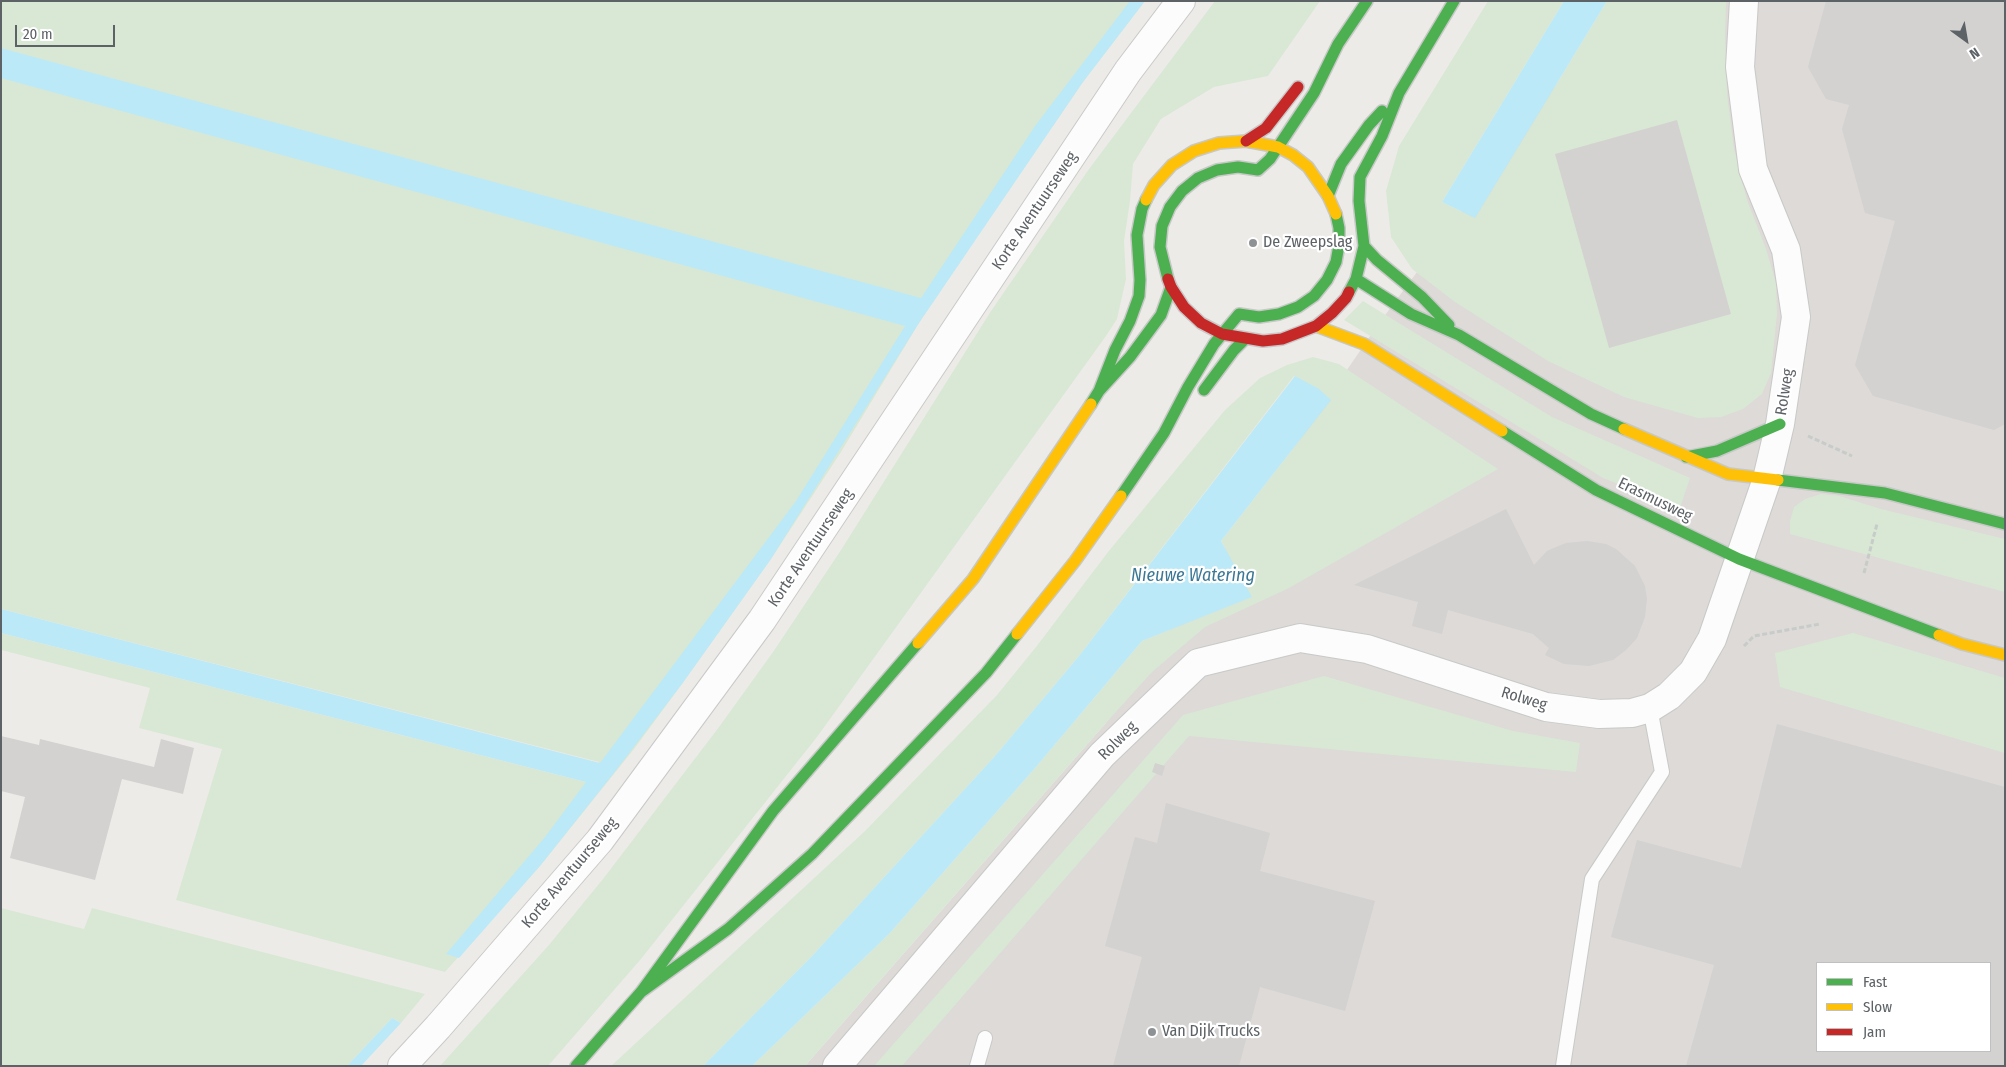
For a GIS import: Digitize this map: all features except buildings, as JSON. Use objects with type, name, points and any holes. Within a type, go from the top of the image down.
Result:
[{"type":"main road","points":[[1098,391],[1115,350],[1130,321],[1139,296],[1140,280],[1137,235],[1142,209],[1154,185],[1172,165],[1194,151],[1220,143],[1246,141],[1278,147],[1294,155],[1308,167],[1328,196],[1339,228],[1339,246],[1346,270],[1341,303],[1316,326],[1282,339],[1263,341],[1222,334],[1201,323],[1184,307],[1171,287],[1160,247],[1162,226],[1170,207],[1182,191],[1198,178],[1217,170],[1238,167],[1258,170],[1270,159],[1278,147],[1314,93],[1338,44],[1367,1]]},
{"type":"main road","points":[[1454,1],[1399,93],[1382,136],[1360,177],[1359,201],[1364,246],[1377,260],[1422,297],[1459,334]]},
{"type":"main road","points":[[1246,141],[1266,128],[1303,82],[1338,44]]},
{"type":"main road","points":[[1328,196],[1341,164],[1369,125],[1399,93]]},
{"type":"main road","points":[[642,992],[728,929],[812,854],[986,673],[1075,561],[1164,433],[1188,387],[1214,344],[1239,314],[1260,317],[1279,314],[1298,307],[1314,296],[1327,280],[1346,270],[1364,246]]},
{"type":"main road","points":[[1346,270],[1411,314],[1459,334],[1591,414],[1728,474],[1885,493],[2005,524]]},
{"type":"main road","points":[[576,1066],[642,992],[773,810],[973,579],[1098,391],[1130,357],[1161,315],[1171,287]]},
{"type":"main road","name":"Erasmusweg","points":[[1316,326],[1364,344],[1596,490],[1739,559],[1962,644],[2005,655]]},
{"type":"main road","points":[[1164,433],[1201,394],[1234,350],[1245,339]]},
{"type":"main road","points":[[1686,457],[1717,451],[1780,424]]},
{"type":"street","name":"Korte Aventuurseweg","points":[[402,1066],[600,840],[751,636],[1128,71],[1181,1]]},
{"type":"street","name":"Rolweg","points":[[836,1066],[1102,756],[1198,663],[1300,638],[1368,649],[1546,707],[1599,714],[1632,713],[1650,708],[1669,696],[1693,672],[1712,639],[1767,479],[1780,424],[1796,317],[1786,250],[1753,169],[1740,67],[1744,1]]},
{"type":"lane","points":[[1563,1066],[1592,879],[1662,772],[1650,708]]},
{"type":"lane","points":[[977,1066],[985,1038]]},
{"type":"shaded area","points":[[1618,1],[2005,1],[2005,1066],[805,1066],[1105,724],[1377,326]]},
{"type":"green space","points":[[1,1],[1145,1],[1083,82],[972,244],[919,323],[841,452],[771,559],[682,684],[634,749],[540,866],[445,972],[176,900],[222,749],[139,728],[150,688],[1,650],[1,633],[586,782],[599,762],[1,609]]},
{"type":"green space","points":[[1215,1],[1320,1],[1268,76],[1214,87],[1161,119],[1133,164],[1124,241],[1126,279],[1117,319],[817,737],[641,959],[548,1066],[440,1066],[548,946],[603,879],[719,727],[773,652],[841,550],[991,311],[1089,169]]},
{"type":"green space","points":[[1488,1],[1564,1],[1442,202],[1475,218],[1607,1],[1726,1],[1727,94],[1734,149],[1747,200],[1766,249],[1776,283],[1777,314],[1771,373],[1762,394],[1743,409],[1721,417],[1698,418],[1624,397],[1548,361],[1455,302],[1412,269],[1391,237],[1386,191],[1399,146]]},
{"type":"green space","points":[[1363,301],[1552,417],[1690,478],[1680,508],[1603,478],[1344,320]]},
{"type":"green space","points":[[1313,357],[1339,364],[1498,469],[1289,588],[1205,627],[1152,672],[805,1066],[752,1066],[889,934],[1036,767],[1142,641],[1251,597],[1221,541],[1331,400],[1294,376],[1079,656],[995,756],[812,956],[703,1066],[611,1066],[865,831],[997,695],[1108,552],[1225,410],[1260,378],[1287,365]]},
{"type":"green space","points":[[1821,494],[1839,496],[1881,509],[2005,539],[2005,592],[1790,534],[1790,521],[1794,507],[1805,499]]},
{"type":"green space","points":[[1853,633],[2005,678],[2005,753],[1780,687],[1775,653]]},
{"type":"green space","points":[[1324,676],[1513,731],[1580,743],[1576,772],[1189,736],[902,1066],[874,1066],[1183,715]]},
{"type":"green space","points":[[1,908],[84,929],[92,908],[425,994],[401,1023],[392,1018],[347,1066],[1,1066]]},
{"type":"water","points":[[1130,1],[1145,1],[1083,82],[919,323],[771,559],[682,684],[614,773],[540,866],[459,958],[446,954],[545,837],[586,782],[1,633],[1,609],[600,763],[796,501],[905,326],[1,78],[1,48],[921,298],[1035,126]]},
{"type":"water","points":[[1564,1],[1607,1],[1475,218],[1442,202]]},
{"type":"water","name":"Nieuwe Watering","points":[[1295,376],[1319,389],[1331,400],[1221,541],[1252,597],[1142,641],[1036,767],[889,934],[752,1066],[703,1066],[812,956],[995,756],[1079,656]]},
{"type":"water","points":[[392,1018],[401,1023],[361,1066],[347,1066]]},
{"type":"traffic: fast","points":[[1168,279],[1160,247],[1162,226],[1170,207],[1182,191],[1198,178],[1217,170],[1238,167],[1258,170],[1270,159],[1314,93],[1338,44],[1367,1]]},
{"type":"traffic: fast","points":[[1349,292],[1356,279],[1364,246],[1359,201],[1360,177],[1382,136],[1399,93],[1454,1]]},
{"type":"traffic: fast","points":[[1328,196],[1341,164],[1369,125],[1382,111]]},
{"type":"traffic: fast","points":[[1099,391],[1139,296],[1140,280],[1137,235],[1142,209],[1146,200]]},
{"type":"traffic: fast","points":[[1121,496],[1164,433],[1188,387],[1214,344],[1239,314],[1259,317],[1279,314],[1298,307],[1314,296],[1327,280],[1336,262],[1339,245],[1339,228],[1336,214]]},
{"type":"traffic: fast","points":[[1364,246],[1377,260],[1422,297],[1449,325]]},
{"type":"traffic: fast","points":[[1356,279],[1411,314],[1459,335],[1591,414],[1624,429]]},
{"type":"traffic: fast","points":[[1091,404],[1099,391],[1130,357],[1161,315],[1171,287]]},
{"type":"traffic: fast","points":[[1204,390],[1234,350],[1245,339]]},
{"type":"traffic: fast","points":[[1686,457],[1717,451],[1780,424]]},
{"type":"traffic: fast","points":[[1502,431],[1596,490],[1739,559],[1939,635]]},
{"type":"traffic: fast","points":[[1778,480],[1885,493],[2005,524]]},
{"type":"traffic: fast","points":[[641,992],[728,929],[812,854],[986,673],[1017,634]]},
{"type":"traffic: fast","points":[[576,1066],[641,992],[773,811],[918,643]]},
{"type":"traffic: slow","points":[[1146,200],[1154,185],[1172,165],[1194,151],[1219,143],[1246,141],[1278,147],[1293,155],[1308,167],[1328,196],[1336,214]]},
{"type":"traffic: slow","points":[[1316,326],[1364,344],[1502,431]]},
{"type":"traffic: slow","points":[[918,643],[973,579],[1091,404]]},
{"type":"traffic: slow","points":[[1624,429],[1728,474],[1778,480]]},
{"type":"traffic: slow","points":[[1017,634],[1075,561],[1121,496]]},
{"type":"traffic: slow","points":[[1939,635],[1962,644],[2005,655]]},
{"type":"traffic: jam","points":[[1246,141],[1266,128],[1298,87]]},
{"type":"traffic: jam","points":[[1168,279],[1184,307],[1201,323],[1222,334],[1263,341],[1282,339],[1316,326],[1332,313],[1349,292]]},
{"type":"place","name":"De Zweepslag","points":[[1253,243]]},
{"type":"place","name":"Van Dijk Trucks","points":[[1152,1032]]}]
